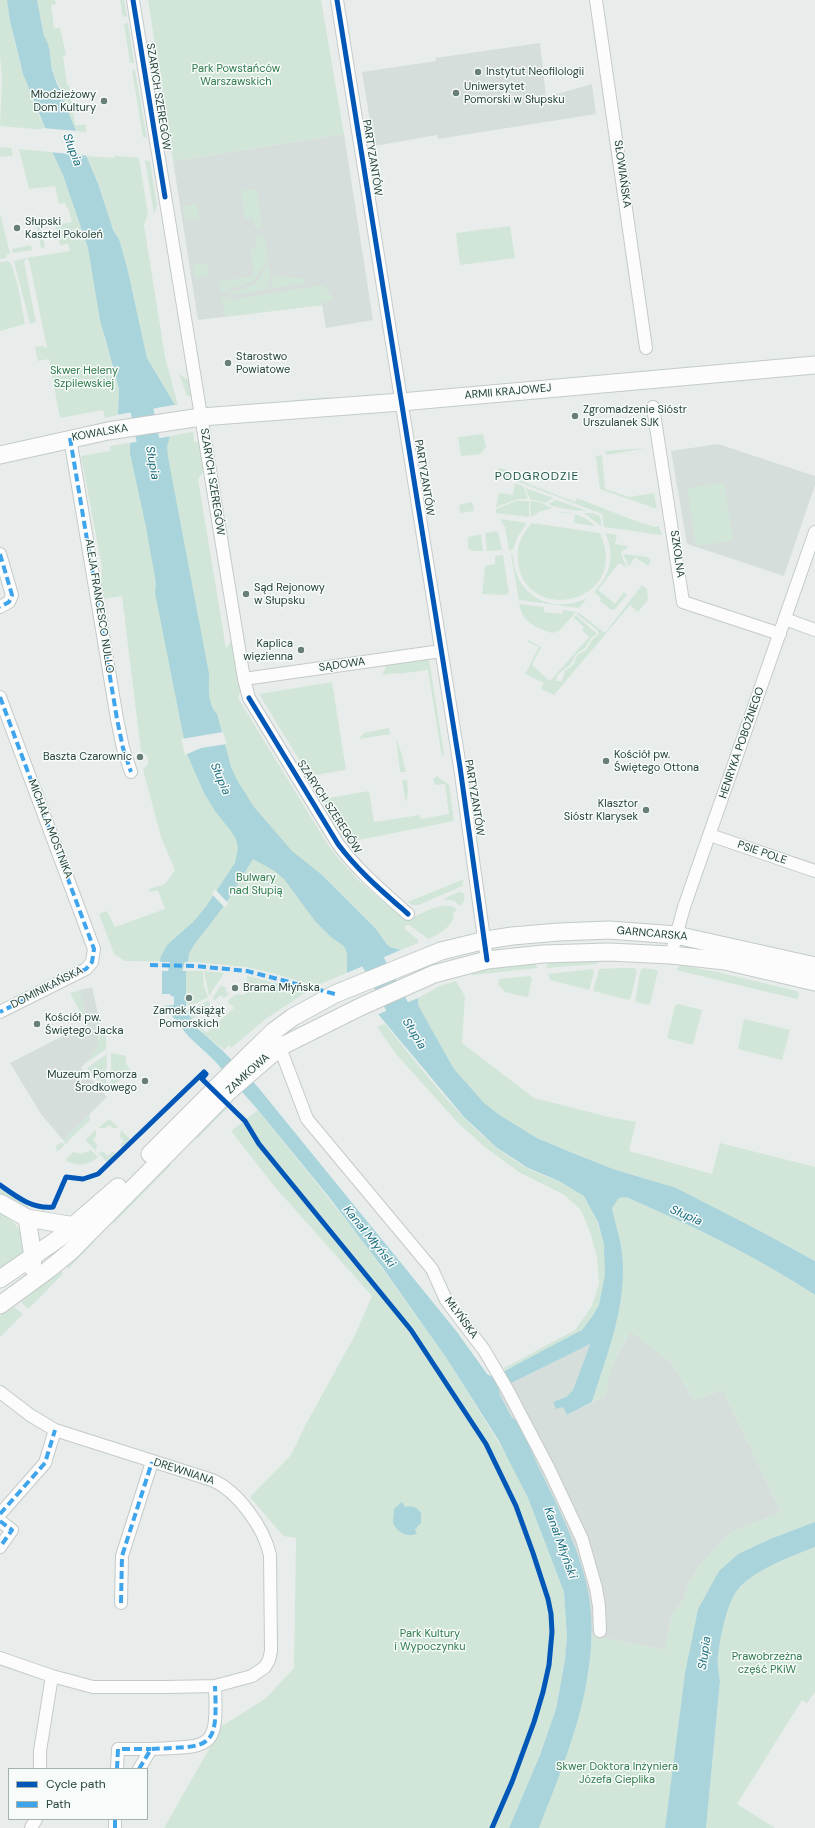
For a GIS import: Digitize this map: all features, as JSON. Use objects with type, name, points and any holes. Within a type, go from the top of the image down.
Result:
[{"type":"main road","name":"ARMII KRAJOWEJ","points":[[201,417],[401,402],[815,366]]},
{"type":"main road","name":"KOWALSKA","points":[[0,455],[70,438],[201,417]]},
{"type":"main road","name":"GARNCARSKA","points":[[486,940],[559,932],[609,930],[676,935],[815,966]]},
{"type":"main road","name":"ZAMKOWA","points":[[0,1279],[75,1226],[313,1004],[349,987],[425,957],[442,951],[486,940]]},
{"type":"main road","name":"GARNCARSKA","points":[[488,960],[544,954],[594,952],[672,955],[725,961],[815,982]]},
{"type":"main road","name":"ZAMKOWA","points":[[0,1305],[70,1252],[251,1070],[277,1039],[362,1006],[434,974],[488,960]]},
{"type":"main road","points":[[0,1203],[27,1218],[75,1226]]},
{"type":"main road","points":[[27,1218],[33,1257],[30,1283]]},
{"type":"street","name":"SZARYCH SZEREGÓW","points":[[133,0],[244,679],[249,698],[338,844],[359,869],[408,914]]},
{"type":"street","name":"PARTYZANTÓW","points":[[337,0],[441,651],[488,960]]},
{"type":"street","name":"SŁOWIAŃSKA","points":[[596,0],[646,348]]},
{"type":"street","name":"SZKOLNA","points":[[654,407],[683,602],[780,634]]},
{"type":"street","name":"ALEJA FRANCESCO NULLO","points":[[70,438],[117,719],[123,748],[131,772]]},
{"type":"street","name":"HENRYKA POBOŻNEGO","points":[[672,955],[676,935],[815,532]]},
{"type":"street","points":[[0,554],[12,594],[9,602],[0,607]]},
{"type":"street","points":[[785,620],[815,630]]},
{"type":"street","name":"SĄDOWA","points":[[244,679],[441,651]]},
{"type":"street","name":"MICHAŁA MOSTNIKA","points":[[0,696],[93,943],[94,956],[92,962]]},
{"type":"street","name":"PSIE POLE","points":[[710,835],[815,871]]},
{"type":"street","name":"DOMINIKAŃSKA","points":[[0,1012],[83,971],[92,962]]},
{"type":"street","name":"MŁYŃSKA","points":[[277,1039],[307,1119],[432,1269],[446,1300],[484,1350],[507,1389],[549,1469],[582,1539],[598,1600],[600,1631]]},
{"type":"street","name":"DREWNIANA","points":[[0,1392],[30,1415],[55,1430],[220,1483],[233,1494],[252,1517],[267,1541],[270,1555],[272,1651],[265,1667],[258,1673],[215,1686]]},
{"type":"street","points":[[0,1514],[45,1463],[55,1430]]},
{"type":"street","points":[[121,1603],[122,1556],[152,1462]]},
{"type":"street","points":[[0,1521],[12,1530],[0,1547]]},
{"type":"street","points":[[0,1658],[52,1676],[88,1686],[109,1688],[215,1686],[216,1711],[214,1732],[210,1740],[193,1747],[118,1749],[117,1768]]},
{"type":"street","points":[[40,1768],[40,1750],[52,1676]]},
{"type":"street","points":[[140,1768],[150,1749]]},
{"type":"shaded area","name":"Uniwersytet Pomorski w Słupsku","points":[[540,43],[546,97],[592,84],[596,114],[438,139],[437,135],[374,146],[362,72],[436,61],[435,58]]},
{"type":"shaded area","points":[[344,134],[373,320],[326,328],[322,305],[198,320],[173,161]]},
{"type":"shaded area","points":[[718,444],[815,476],[815,485],[784,576],[687,544],[671,451]]},
{"type":"shaded area","points":[[92,987],[99,1018],[98,1046],[92,1056],[81,1068],[107,1097],[63,1140],[41,1114],[10,1063],[86,1024],[83,1018],[85,1017],[80,990]]},
{"type":"shaded area","points":[[631,1331],[671,1362],[694,1400],[723,1390],[781,1512],[730,1533],[700,1565],[688,1584],[684,1599],[672,1615],[665,1650],[592,1636],[586,1582],[571,1537],[531,1450],[529,1441],[518,1420],[512,1418],[500,1395],[499,1389],[590,1344],[573,1390],[566,1397],[553,1402],[563,1407],[567,1415],[605,1396],[610,1371]]},
{"type":"green space","points":[[0,0],[7,0],[13,34],[26,83],[46,130],[0,126],[2,78],[0,56]]},
{"type":"green space","points":[[37,0],[55,0],[56,4],[51,5],[54,28],[60,28],[66,55],[63,56],[75,125],[86,125],[86,132],[76,131],[64,102],[63,92],[54,76]]},
{"type":"green space","points":[[120,0],[124,0],[127,16],[123,17]]},
{"type":"green space","name":"Park Powstańców Warszawskich","points":[[148,0],[321,0],[344,134],[173,161]]},
{"type":"green space","points":[[128,23],[134,63],[130,63],[124,24]]},
{"type":"green space","points":[[132,70],[135,70],[147,138],[143,137]]},
{"type":"green space","points":[[0,147],[11,148],[13,156],[0,157]]},
{"type":"green space","name":"Skwer Heleny Szpilewskiej","points":[[19,149],[52,152],[63,175],[88,248],[105,341],[119,389],[118,415],[105,418],[103,410],[60,418],[49,359],[38,361],[35,347],[42,346],[47,348],[29,260],[26,258],[70,251],[68,244],[60,245],[55,225],[72,222],[68,207],[66,207],[65,203],[59,204],[55,186],[29,189]]},
{"type":"green space","points":[[87,156],[139,158],[148,214],[144,225],[165,357],[178,405],[175,405],[147,358],[127,267],[119,239],[111,226],[102,193]]},
{"type":"green space","points":[[145,160],[150,161],[157,206],[154,214]]},
{"type":"green space","points":[[252,189],[257,192],[262,226],[259,228],[253,226],[254,220],[252,217],[245,219],[241,191]]},
{"type":"green space","points":[[197,204],[199,218],[186,220],[184,206]]},
{"type":"green space","points":[[0,213],[10,254],[7,254],[6,258],[0,259]]},
{"type":"green space","points":[[41,226],[45,247],[41,248],[37,227]]},
{"type":"green space","points":[[510,226],[515,258],[460,265],[456,233]]},
{"type":"green space","points":[[259,234],[264,235],[268,259],[254,281],[221,292],[219,282],[254,276],[250,247],[257,247],[256,239]]},
{"type":"green space","points":[[31,245],[32,250],[13,253],[12,249]]},
{"type":"green space","points":[[26,258],[24,262],[36,322],[30,324],[14,261]]},
{"type":"green space","points":[[8,261],[11,263],[18,286],[25,324],[0,331],[0,262]]},
{"type":"green space","points":[[207,263],[209,276],[195,278],[193,265]]},
{"type":"green space","points":[[268,264],[270,275],[267,289],[233,295],[229,294],[256,283]]},
{"type":"green space","points":[[273,276],[305,279],[305,283],[271,288]]},
{"type":"green space","points":[[324,285],[334,300],[322,302],[322,305],[225,317],[221,296],[232,300]]},
{"type":"green space","points":[[179,374],[190,381],[193,396],[187,396]]},
{"type":"green space","points":[[329,397],[328,401],[226,407]]},
{"type":"green space","name":"Bulwary nad Słupią","points":[[193,432],[194,442],[201,441],[205,469],[198,479],[226,648],[234,638],[241,691],[238,698],[328,845],[357,879],[392,909],[411,918],[441,906],[447,905],[457,910],[453,913],[454,917],[449,925],[436,935],[428,939],[408,924],[404,928],[418,940],[418,943],[401,950],[390,947],[382,938],[347,959],[347,973],[315,986],[246,967],[196,962],[125,961],[114,954],[99,914],[107,911],[115,927],[165,909],[158,890],[150,892],[149,889],[165,884],[175,870],[161,837],[143,769],[147,765],[148,757],[141,752],[122,596],[103,599],[101,583],[102,567],[81,456],[110,451],[110,446]]},
{"type":"green space","points":[[483,434],[486,447],[480,454],[461,456],[458,437]]},
{"type":"green space","points":[[646,448],[606,455],[605,451]]},
{"type":"green space","points":[[602,455],[605,489],[629,497],[654,493],[657,509],[600,489],[596,456]]},
{"type":"green space","points":[[498,468],[507,470],[513,478],[575,502],[577,498],[633,520],[655,527],[659,526],[662,535],[604,527],[602,514],[506,477],[498,479]]},
{"type":"green space","points":[[515,483],[523,486],[528,499],[518,499],[496,507],[499,493],[513,495]]},
{"type":"green space","points":[[724,483],[733,540],[696,546],[687,488]]},
{"type":"green space","points":[[525,488],[553,498],[545,503],[530,499]]},
{"type":"green space","points":[[556,500],[587,511],[561,508],[548,504]]},
{"type":"green space","points":[[516,501],[529,501],[529,517],[496,513],[496,509]]},
{"type":"green space","points":[[530,501],[539,502],[552,508],[539,512],[531,517]]},
{"type":"green space","points":[[472,502],[474,511],[460,513],[459,505]]},
{"type":"green space","points":[[556,512],[567,512],[574,514]]},
{"type":"green space","points":[[584,513],[592,513],[600,516],[602,527]]},
{"type":"green space","points":[[575,514],[586,519],[595,526],[574,523]]},
{"type":"green space","points":[[500,519],[527,523],[517,538],[513,550],[509,550],[505,527]]},
{"type":"green space","points":[[532,523],[600,533],[606,557],[602,576],[590,590],[574,598],[555,600],[538,594],[525,582],[518,562],[518,551],[522,536]]},
{"type":"green space","points":[[498,531],[502,550],[487,551],[485,533]]},
{"type":"green space","points":[[605,533],[617,535],[615,544],[627,546],[627,549],[623,550],[621,554],[627,568],[619,563],[598,590],[615,604],[624,592],[627,595],[614,610],[610,609],[600,601],[601,598],[594,592],[604,579],[610,564],[610,549]]},
{"type":"green space","points":[[481,534],[483,551],[472,551],[468,548],[468,537]]},
{"type":"green space","points":[[623,554],[648,557],[651,561],[648,566],[635,557],[629,567]]},
{"type":"green space","points":[[503,555],[509,593],[506,595],[482,594],[485,566],[495,564],[495,556]]},
{"type":"green space","points":[[511,555],[513,555],[515,569],[520,581],[528,591],[537,598],[548,603],[561,604],[574,603],[587,598],[579,608],[519,600]]},
{"type":"green space","points":[[642,585],[647,589],[648,600],[638,612],[630,605],[554,695],[541,689],[544,683],[525,674],[539,647],[528,642],[528,640],[541,647],[532,665],[550,681],[589,637],[582,630],[584,627],[574,618],[576,615],[597,634],[592,637],[585,648],[575,655],[570,665],[557,675],[556,681],[562,681],[565,671],[574,664],[577,655],[586,650],[592,640],[599,634],[597,630],[577,614],[578,612],[605,633]]},
{"type":"green space","points":[[519,604],[544,607],[544,612],[562,614],[563,610],[576,612],[559,631],[552,633],[540,629],[527,620],[523,616]]},
{"type":"green space","points":[[429,659],[444,754],[442,757],[428,670],[382,675],[387,665]]},
{"type":"green space","points":[[332,682],[346,770],[309,776],[259,694]]},
{"type":"green space","points":[[389,728],[390,734],[359,739],[364,733]]},
{"type":"green space","points":[[396,738],[401,752],[406,772],[400,772]]},
{"type":"green space","points":[[437,776],[449,785],[454,821],[349,842],[323,800],[326,794],[328,794],[329,798],[369,791],[374,822],[420,815],[421,819],[449,814],[445,784],[435,785],[433,779]]},
{"type":"green space","points":[[402,780],[407,780],[408,792],[406,803]]},
{"type":"green space","points":[[464,879],[462,886],[419,905],[412,905],[408,902]]},
{"type":"green space","points":[[459,892],[463,893],[464,896],[463,902],[460,906],[454,901],[443,899]]},
{"type":"green space","points":[[602,959],[596,964],[546,968],[549,961]]},
{"type":"green space","points":[[534,962],[538,968],[473,975],[470,973],[502,966]]},
{"type":"green space","points":[[680,965],[797,991],[799,994],[797,999],[676,970]]},
{"type":"green space","points":[[635,968],[637,971],[629,1000],[593,991],[599,969]]},
{"type":"green space","points":[[643,968],[658,971],[650,1005],[635,1002],[640,972]]},
{"type":"green space","points":[[593,969],[594,973],[589,990],[550,980],[548,974]]},
{"type":"green space","points":[[186,971],[203,971],[204,986],[208,997],[197,1003],[186,1006]]},
{"type":"green space","points":[[204,971],[224,973],[209,996]]},
{"type":"green space","points":[[247,976],[308,991],[267,1018],[231,1048],[229,1045],[224,1050],[205,1035],[194,1021],[195,1020],[206,1033],[234,1008],[227,1001],[237,994],[245,995]]},
{"type":"green space","points":[[530,976],[532,979],[528,996],[526,997],[505,992],[498,984],[499,979]]},
{"type":"green space","points":[[456,981],[465,996],[462,1043],[534,1098],[609,1117],[636,1122],[629,1151],[712,1174],[720,1143],[815,1167],[815,1261],[760,1231],[650,1180],[613,1169],[537,1138],[484,1104],[454,1069],[418,1005],[418,998],[440,986]]},
{"type":"green space","points":[[221,985],[226,988],[226,993],[230,993],[224,998],[221,995],[214,1001],[213,997]]},
{"type":"green space","points":[[80,990],[86,1016],[83,1018],[70,993]]},
{"type":"green space","points":[[207,1001],[210,1002],[210,1005],[192,1020],[186,1010],[195,1008]]},
{"type":"green space","points":[[678,1004],[702,1010],[693,1045],[667,1038],[675,1006]]},
{"type":"green space","points":[[744,1019],[790,1030],[782,1060],[738,1049]]},
{"type":"green space","points":[[385,1024],[466,1120],[508,1156],[529,1169],[557,1180],[583,1195],[590,1204],[598,1224],[605,1252],[606,1264],[603,1290],[595,1314],[588,1324],[572,1336],[505,1370],[504,1368],[575,1330],[592,1306],[599,1284],[597,1257],[590,1232],[581,1210],[563,1194],[519,1172],[486,1148],[458,1123],[396,1054],[377,1027]]},
{"type":"green space","points":[[104,1033],[106,1034],[106,1049],[86,1063],[97,1048],[99,1036]]},
{"type":"green space","points":[[111,1053],[126,1056],[126,1064],[130,1069],[129,1072],[111,1088]]},
{"type":"green space","points":[[107,1054],[106,1087],[87,1068]]},
{"type":"green space","points":[[225,1105],[227,1108],[197,1139],[195,1135]]},
{"type":"green space","name":"Park Kultury i Wypoczynku","points":[[258,1110],[361,1239],[447,1359],[510,1461],[528,1498],[564,1592],[567,1636],[565,1660],[556,1709],[540,1755],[509,1828],[164,1828],[222,1726],[265,1699],[294,1668],[296,1538],[283,1536],[250,1497],[291,1455],[305,1426],[355,1335],[372,1296],[275,1187],[231,1131]]},
{"type":"green space","points":[[90,1114],[90,1120],[57,1152],[55,1147],[61,1142],[64,1144],[65,1143],[63,1140]]},
{"type":"green space","points":[[109,1119],[119,1128],[113,1128],[109,1125],[105,1128],[98,1128]]},
{"type":"green space","points":[[96,1130],[96,1136],[93,1140],[97,1144],[96,1151],[85,1140]]},
{"type":"green space","points":[[121,1130],[132,1141],[121,1151],[121,1144],[124,1141],[120,1137]]},
{"type":"green space","points":[[91,1150],[98,1157],[86,1164],[73,1164],[65,1160],[73,1152],[81,1154]]},
{"type":"green space","points":[[104,1152],[108,1156],[112,1152],[119,1153],[108,1163],[98,1153]]},
{"type":"green space","points":[[166,1164],[171,1165],[113,1224],[112,1219]]},
{"type":"green space","points":[[0,1188],[8,1193],[9,1196],[10,1195],[25,1203],[30,1210],[0,1194]]},
{"type":"green space","name":"Skwer Doktora Inżyniera Józefa Cieplika","points":[[626,1197],[723,1242],[770,1267],[815,1295],[815,1522],[770,1539],[738,1554],[719,1571],[698,1609],[685,1673],[665,1828],[539,1828],[579,1713],[589,1671],[592,1636],[665,1650],[672,1615],[684,1599],[688,1584],[700,1565],[730,1533],[781,1512],[723,1390],[694,1400],[671,1362],[631,1332],[621,1347],[614,1362],[605,1396],[592,1402],[610,1347],[622,1290],[622,1252],[612,1208],[619,1198]]},
{"type":"green space","points":[[0,1212],[11,1220],[18,1228],[28,1250],[0,1272]]},
{"type":"green space","points":[[90,1241],[95,1241],[69,1268],[67,1268],[66,1265]]},
{"type":"green space","points":[[61,1270],[63,1274],[28,1309],[21,1302]]},
{"type":"green space","points":[[14,1307],[23,1314],[0,1337],[0,1316]]},
{"type":"green space","name":"Prawobrzeżna część PKiW","points":[[815,1547],[815,1692],[807,1703],[802,1700],[737,1804],[775,1828],[706,1828],[720,1681],[718,1656],[726,1614],[732,1598],[742,1584],[751,1577],[772,1565]]},
{"type":"water","points":[[7,0],[37,0],[54,76],[99,186],[113,230],[119,239],[127,267],[147,358],[175,405],[118,415],[119,389],[100,320],[88,248],[63,175],[48,143],[46,130],[23,74],[10,21]]},
{"type":"water","points":[[170,436],[167,447],[168,457],[209,674],[210,700],[217,714],[231,767],[237,780],[254,807],[292,851],[322,875],[375,928],[390,947],[401,950],[347,973],[347,953],[344,946],[331,937],[315,921],[284,879],[273,870],[253,859],[224,906],[193,946],[189,953],[188,962],[160,962],[161,956],[167,945],[193,922],[205,908],[235,863],[238,848],[236,839],[215,811],[204,793],[187,754],[155,593],[156,583],[146,527],[130,453],[130,443]]},
{"type":"water","points":[[162,971],[186,971],[186,1010],[197,1028],[223,1051],[257,1086],[457,1332],[487,1374],[493,1377],[582,1330],[599,1305],[605,1275],[604,1245],[598,1222],[584,1196],[559,1181],[528,1168],[496,1147],[464,1117],[378,1014],[418,998],[418,1005],[454,1069],[484,1103],[501,1116],[537,1138],[568,1151],[613,1169],[676,1188],[815,1261],[815,1295],[770,1267],[723,1242],[626,1197],[619,1198],[612,1208],[622,1252],[622,1291],[610,1347],[592,1402],[567,1415],[563,1407],[556,1409],[553,1402],[566,1397],[573,1390],[590,1344],[499,1389],[500,1395],[512,1418],[518,1420],[529,1441],[531,1450],[569,1531],[586,1582],[591,1613],[591,1644],[588,1676],[581,1707],[562,1769],[539,1828],[509,1828],[540,1755],[556,1709],[565,1660],[567,1636],[564,1592],[528,1498],[499,1441],[447,1359],[382,1267],[329,1197],[258,1110],[214,1060],[189,1037],[164,1006],[174,1005],[174,994],[162,994]]},
{"type":"water","points":[[402,1502],[405,1507],[414,1507],[421,1513],[421,1523],[415,1529],[417,1534],[409,1535],[400,1532],[393,1523],[394,1509]]},
{"type":"water","points":[[815,1522],[815,1547],[772,1565],[751,1577],[742,1584],[732,1598],[724,1623],[718,1656],[720,1681],[706,1828],[665,1828],[685,1673],[698,1609],[719,1571],[738,1554],[770,1539]]},
{"type":"pier","points":[[42,128],[78,131],[90,156],[49,152]]},
{"type":"pier","points":[[177,405],[175,407],[118,416],[116,415]]},
{"type":"pier","points":[[170,434],[172,436],[128,443],[130,441]]},
{"type":"pier","points":[[223,732],[227,744],[201,748],[185,755],[181,739]]},
{"type":"pier","points":[[215,889],[228,903],[225,908],[212,894]]},
{"type":"pier","points":[[403,950],[402,952],[348,975],[345,974]]},
{"type":"pier","points":[[417,996],[420,997],[376,1015],[377,1013]]},
{"type":"waterway","name":"Słupia","points":[[136,381],[154,470]]},
{"type":"waterway","name":"Słupia","points":[[355,937],[365,947],[412,1034]]},
{"type":"waterway","name":"Kanał Młyński","points":[[175,990],[176,966],[186,945]]},
{"type":"marked path","points":[[70,438],[117,719],[123,748],[131,772]]},
{"type":"marked path","points":[[0,554],[12,595],[9,602],[0,607]]},
{"type":"marked path","points":[[0,697],[94,949],[92,962],[86,969],[0,1012]]},
{"type":"marked path","points":[[150,965],[195,966],[247,971],[335,994]]},
{"type":"marked path","points":[[0,1514],[45,1463],[55,1430]]},
{"type":"marked path","points":[[121,1603],[122,1556],[152,1462]]},
{"type":"marked path","points":[[0,1521],[12,1530],[0,1547]]},
{"type":"marked path","points":[[140,1768],[151,1749],[187,1747],[198,1745],[207,1741],[212,1734],[215,1723],[215,1686]]},
{"type":"marked path","points":[[117,1768],[118,1749],[151,1749]]},
{"type":"marked path","points":[[115,1820],[115,1828]]},
{"type":"cycle path","points":[[133,0],[165,197]]},
{"type":"cycle path","points":[[337,0],[460,767],[487,960]]},
{"type":"cycle path","points":[[249,698],[338,844],[362,872],[408,914]]},
{"type":"cycle path","points":[[0,1185],[31,1204],[53,1207],[66,1177],[83,1179],[98,1174],[204,1072],[206,1074],[202,1079],[245,1121],[259,1144],[411,1330],[486,1444],[516,1506],[548,1599],[551,1614],[552,1632],[549,1665],[543,1692],[534,1722],[512,1782],[492,1828]]},
{"type":"place","name":"Instytut Neofilologii","points":[[478,72]]},
{"type":"place","name":"Uniwersytet Pomorski w Słupsku","points":[[456,93]]},
{"type":"place","name":"Młodzieżowy Dom Kultury","points":[[104,101]]},
{"type":"place","name":"Słupski Kasztel Pokoleń","points":[[17,228]]},
{"type":"place","name":"Starostwo Powiatowe","points":[[228,363]]},
{"type":"place","name":"Zgromadzenie Sióstr Urszulanek SJK","points":[[575,416]]},
{"type":"place","name":"Sąd Rejonowy w Słupsku","points":[[246,594]]},
{"type":"place","name":"Kaplica więzienna","points":[[301,650]]},
{"type":"place","name":"Baszta Czarownic","points":[[140,757]]},
{"type":"place","name":"Kościół pw. Świętego Ottona","points":[[606,761]]},
{"type":"place","name":"Klasztor Sióstr Klarysek","points":[[646,810]]},
{"type":"place","name":"Brama Młyńska","points":[[235,988]]},
{"type":"place","name":"Zamek Książąt Pomorskich","points":[[189,998]]},
{"type":"place","name":"Kościół pw. Świętego Jacka","points":[[37,1024]]},
{"type":"place","name":"Muzeum Pomorza Środkowego","points":[[145,1081]]},
{"type":"district","name":"PODGRODZIE","points":[[537,477]]}]
